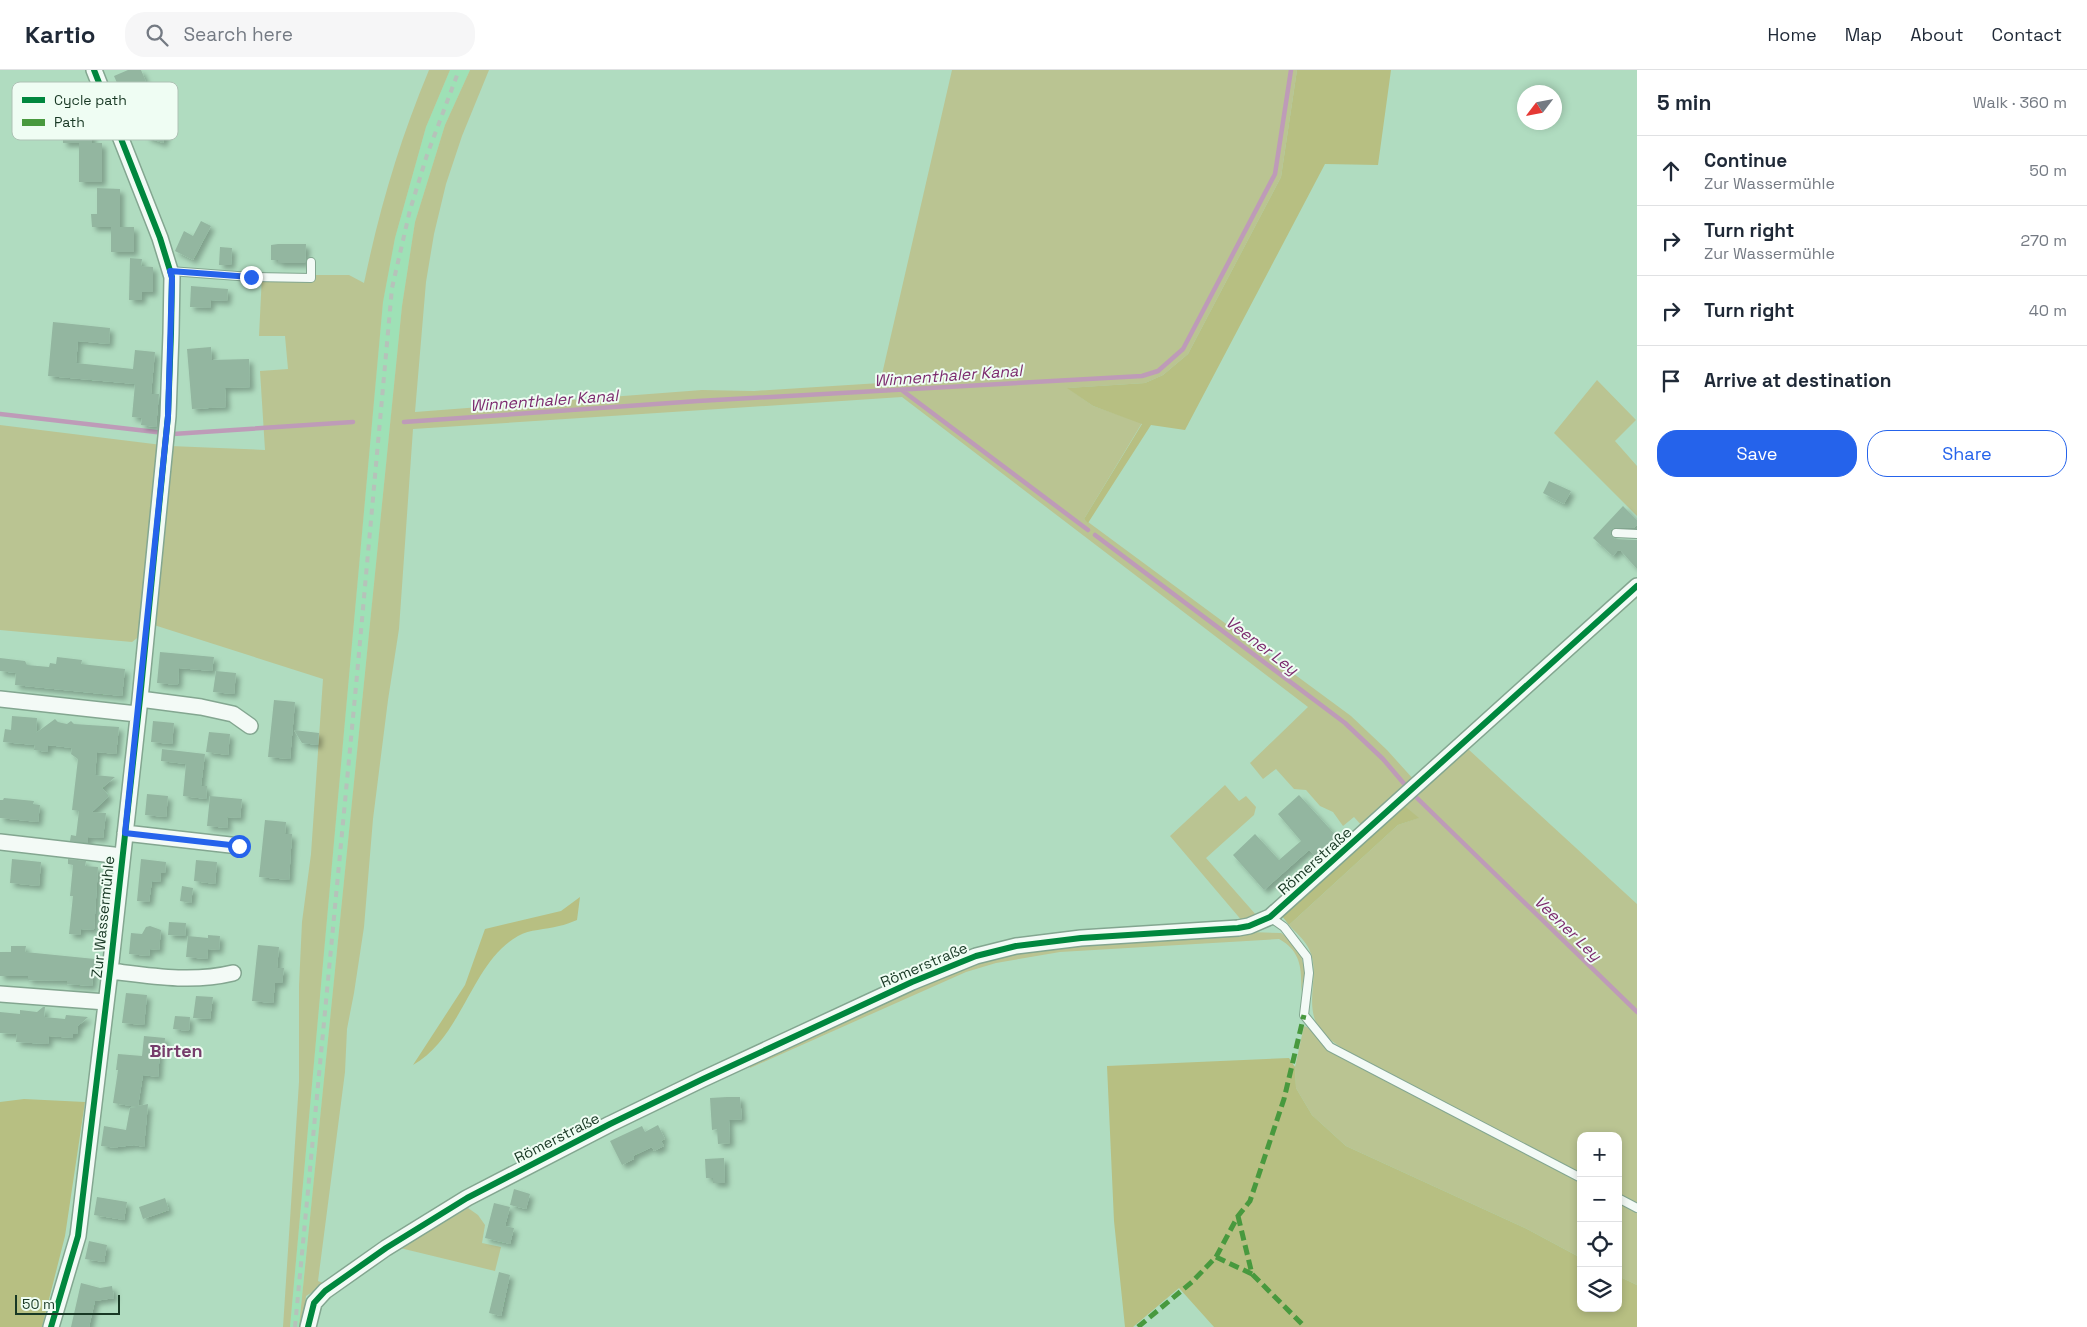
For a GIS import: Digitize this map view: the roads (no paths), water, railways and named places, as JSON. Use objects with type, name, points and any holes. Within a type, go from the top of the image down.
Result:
[{"type":"street","name":"Zur Wassermühle","points":[[94,70],[99,82]]},
{"type":"street","name":"Zur Wassermühle","points":[[51,1327],[78,1236],[110,971],[168,416],[172,278],[160,238],[122,140]]},
{"type":"street","name":"Römerstraße","points":[[308,1327],[314,1303],[325,1291],[386,1248],[467,1198],[610,1124],[703,1079],[938,971],[976,956],[1016,946],[1065,939],[1238,928],[1249,926],[1270,917],[1637,586]]},
{"type":"street","points":[[0,699],[138,706],[201,707],[233,714],[250,726]]},
{"type":"street","points":[[125,833],[239,846]]},
{"type":"street","name":"Zur Wassermühle","points":[[0,842],[122,856]]},
{"type":"street","name":"Zur Wassermühle","points":[[110,971],[172,979],[212,978],[233,973]]},
{"type":"street","points":[[0,994],[106,1002]]},
{"type":"lane","points":[[170,271],[251,277],[311,278],[311,262]]},
{"type":"lane","points":[[1616,532],[1637,534]]},
{"type":"lane","points":[[1270,917],[1284,927],[1307,957],[1309,973],[1304,1015],[1330,1047],[1579,1177]]},
{"type":"lane","points":[[1622,1200],[1637,1208]]},
{"type":"waterway","name":"Winnenthaler Kanal","points":[[404,422],[698,401],[1142,376],[1158,371],[1183,349],[1275,174],[1291,70]]},
{"type":"waterway","name":"Veener Ley","points":[[903,391],[1088,530]]},
{"type":"waterway","name":"Winnenthaler Kanal","points":[[0,414],[173,434],[353,422]]},
{"type":"waterway","name":"Veener Ley","points":[[1095,535],[1345,723],[1383,759],[1406,786]]},
{"type":"waterway","name":"Veener Ley","points":[[1417,798],[1637,1012]]},
{"type":"railway","points":[[295,1327],[392,288],[410,210],[427,155],[459,70]]},
{"type":"district","name":"Birten","points":[[176,1051]]}]
